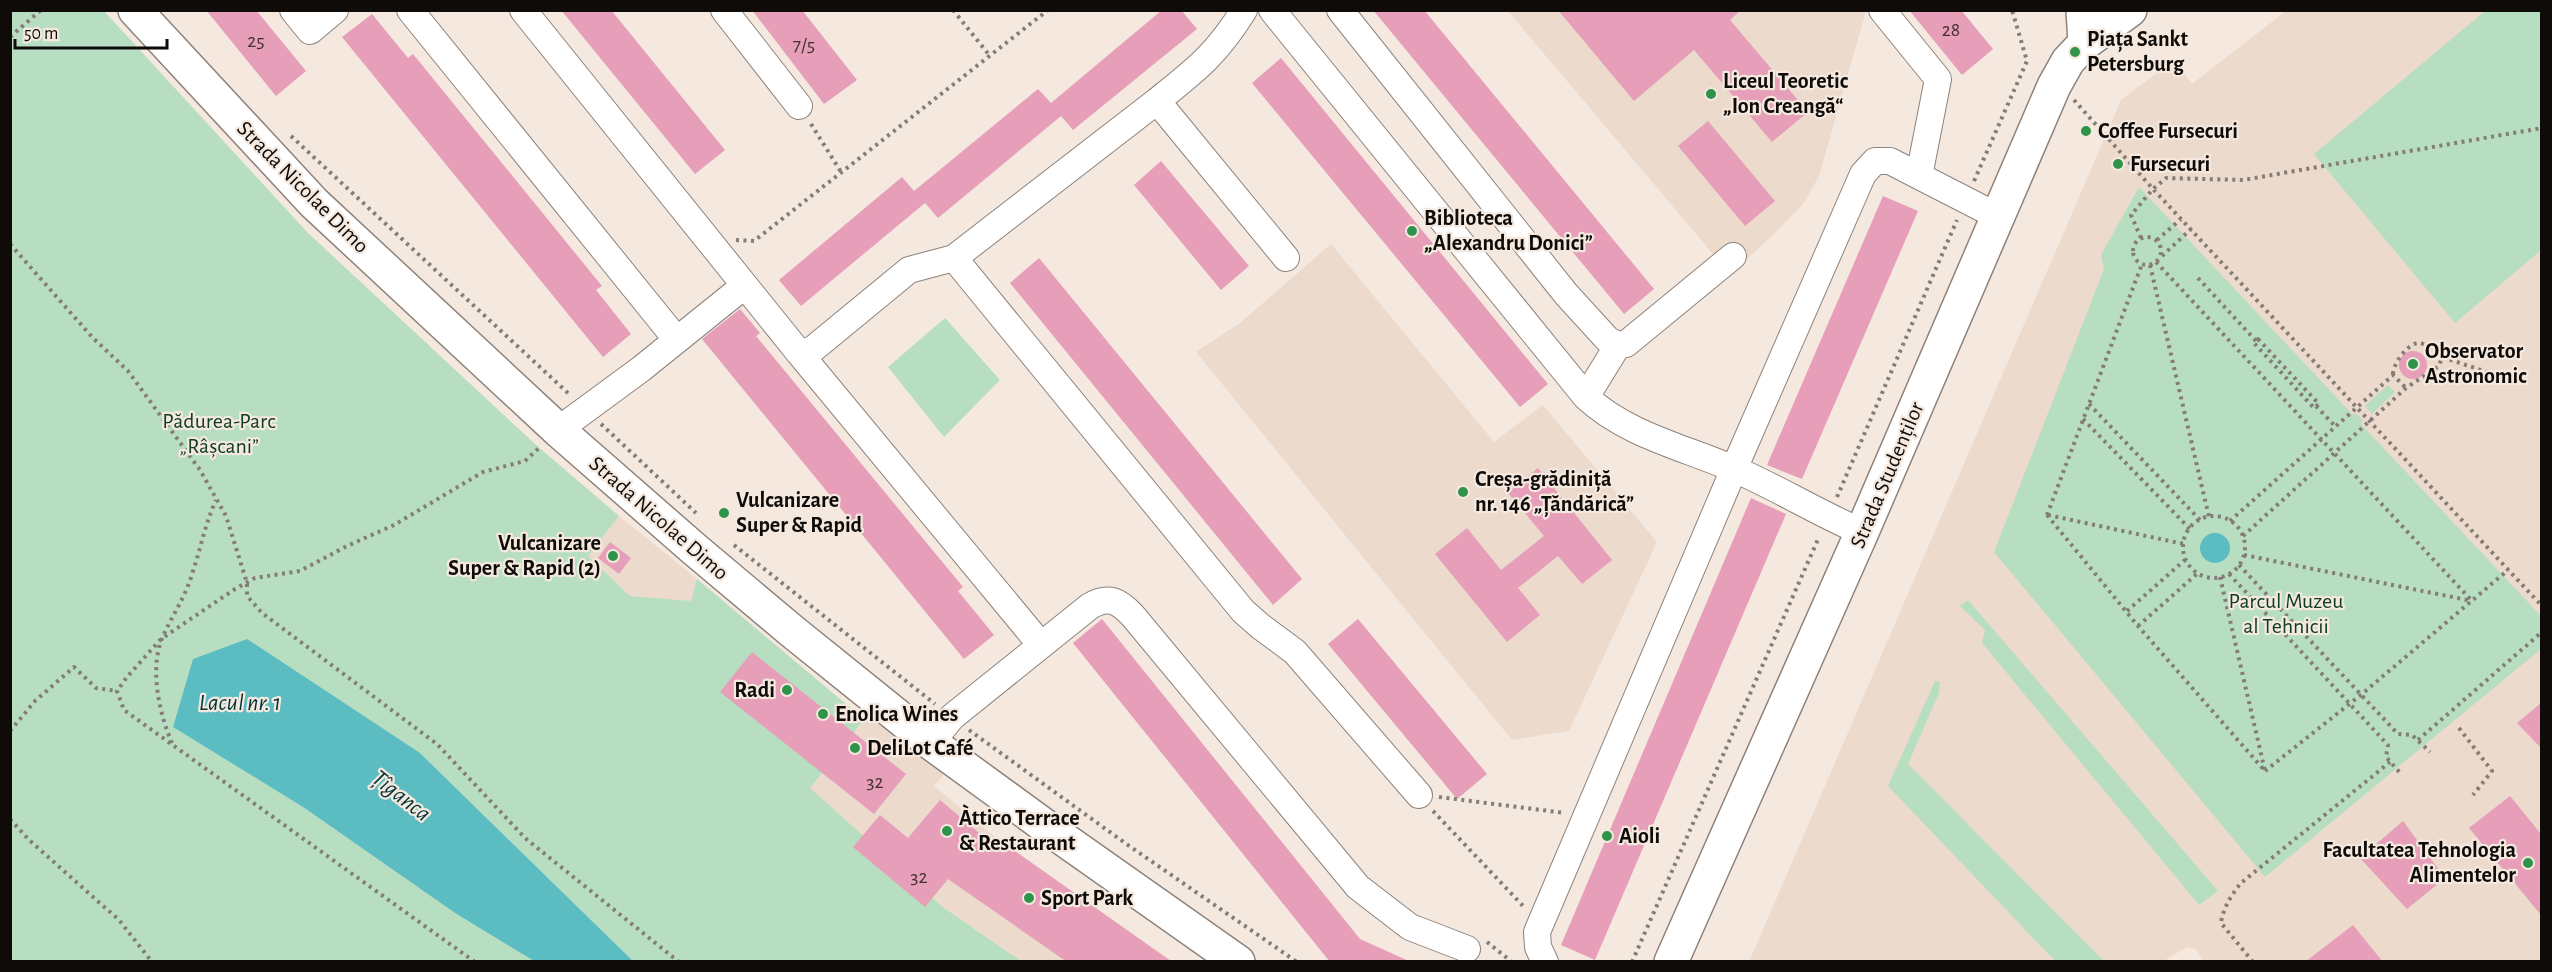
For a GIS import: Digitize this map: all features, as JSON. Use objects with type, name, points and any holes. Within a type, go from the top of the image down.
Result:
[{"type":"main road","name":"Strada Nicolae Dimo","points":[[135,10],[314,203],[558,430],[793,632],[931,742],[1238,962]]},
{"type":"main road","points":[[2083,10],[2085,44]]},
{"type":"main road","name":"Strada Studenților","points":[[1671,962],[1862,532],[2054,86],[2068,61],[2085,44],[2130,10]]},
{"type":"lane","points":[[293,10],[310,31],[336,10]]},
{"type":"lane","points":[[410,10],[677,340]]},
{"type":"lane","points":[[523,10],[744,286],[1041,645]]},
{"type":"lane","points":[[724,10],[799,106]]},
{"type":"lane","points":[[800,354],[813,349],[909,270],[954,258],[1157,101],[1215,52],[1244,10]]},
{"type":"lane","points":[[1272,10],[1586,396],[1605,413],[1636,431],[1734,469],[1862,532]]},
{"type":"lane","points":[[1340,10],[1566,294],[1597,329],[1618,345],[1626,344],[1733,256]]},
{"type":"lane","points":[[1882,10],[1938,79],[1919,176]]},
{"type":"lane","points":[[1157,101],[1286,258]]},
{"type":"lane","points":[[1545,962],[1538,947],[1537,932],[1734,469],[1863,174],[1875,161],[1890,161],[1997,216]]},
{"type":"lane","points":[[954,258],[1244,611],[1295,652],[1419,795]]},
{"type":"lane","points":[[558,430],[744,286]]},
{"type":"lane","points":[[1586,396],[1618,345]]},
{"type":"lane","points":[[931,742],[952,717],[1041,645],[1097,602],[1112,599],[1122,604],[1358,887],[1410,927],[1467,949]]},
{"type":"path","points":[[10,37],[41,10]]},
{"type":"path","points":[[953,10],[990,56]]},
{"type":"path","points":[[705,238],[754,241],[1048,10]]},
{"type":"path","points":[[1632,962],[2027,61],[2012,10]]},
{"type":"path","points":[[2077,102],[2152,189],[2541,606]]},
{"type":"path","points":[[799,106],[841,172]]},
{"type":"path","points":[[2140,238],[2131,215],[2152,189],[2166,178],[2243,180],[2541,128]]},
{"type":"path","points":[[287,132],[702,519]]},
{"type":"path","points":[[2157,240],[2181,219]]},
{"type":"path","points":[[2158,260],[2162,249],[2157,240],[2150,237],[2140,238],[2134,245],[2133,254],[2142,264],[2150,265],[2158,260],[2191,229]]},
{"type":"path","points":[[10,244],[92,337],[128,371],[200,470],[226,516],[247,583],[247,596],[262,613],[437,744],[525,838],[679,962]]},
{"type":"path","points":[[2158,260],[2472,602]]},
{"type":"path","points":[[2047,515],[2142,264]]},
{"type":"path","points":[[2150,265],[2209,517]]},
{"type":"path","points":[[2198,278],[2314,408],[2316,406],[2336,427]]},
{"type":"path","points":[[2406,388],[2393,375],[2393,369],[2410,346],[2419,343],[2438,350],[2442,357],[2520,383]]},
{"type":"path","points":[[2243,536],[2406,388],[2439,366],[2442,357]]},
{"type":"path","points":[[2230,520],[2393,375]]},
{"type":"path","points":[[2089,404],[2200,520]]},
{"type":"path","points":[[2083,419],[2190,529]]},
{"type":"path","points":[[117,691],[127,676],[161,639],[255,578],[300,571],[394,525],[483,472],[525,461],[558,430]]},
{"type":"path","points":[[173,745],[162,720],[158,697],[157,667],[161,639],[192,575],[200,542],[217,500]]},
{"type":"path","points":[[2047,515],[2184,544]]},
{"type":"path","points":[[2047,515],[2138,626],[2265,771]]},
{"type":"path","points":[[2216,516],[2230,520],[2243,536],[2244,555],[2239,565],[2229,574],[2220,577],[2205,576],[2198,573],[2186,559],[2184,544],[2190,529],[2200,520],[2216,516]]},
{"type":"path","points":[[729,541],[1033,779],[1298,962]]},
{"type":"path","points":[[2244,555],[2472,602]]},
{"type":"path","points":[[2127,611],[2186,559]]},
{"type":"path","points":[[2239,565],[2398,734],[2412,735],[2430,752]]},
{"type":"path","points":[[2265,771],[2350,704],[2508,570]]},
{"type":"path","points":[[2138,626],[2198,573]]},
{"type":"path","points":[[2229,574],[2388,745],[2386,757],[2402,775]]},
{"type":"path","points":[[2220,577],[2265,771]]},
{"type":"path","points":[[2418,740],[2541,632]]},
{"type":"path","points":[[10,731],[35,701],[74,667],[96,688],[117,691]]},
{"type":"path","points":[[117,691],[124,710],[475,962]]},
{"type":"path","points":[[2459,728],[2492,771],[2473,795]]},
{"type":"path","points":[[2253,962],[2221,923],[2224,910],[2234,892],[2241,883],[2390,762]]},
{"type":"path","points":[[1419,795],[1587,815]]},
{"type":"path","points":[[1419,795],[1540,925]]},
{"type":"path","points":[[10,819],[29,840],[119,920],[152,962]]},
{"type":"shaded area","name":"Liceul Teoretic „Ion Creangă“","points":[[1866,10],[1819,176],[1803,204],[1729,275],[1508,11]]},
{"type":"shaded area","points":[[2286,11],[2541,11],[2541,961],[2204,962],[2197,950],[2187,947],[2162,962],[1749,962],[2121,100],[2174,60],[2192,84]]},
{"type":"shaded area","name":"Creșa-grădiniță nr. 146 „Țăndărică”","points":[[1331,244],[1494,442],[1543,405],[1657,542],[1569,731],[1512,740],[1196,352],[1240,323]]},
{"type":"shaded area","points":[[619,516],[697,579],[691,602],[630,596],[588,556]]},
{"type":"shaded area","points":[[867,715],[944,774],[934,786],[995,837],[1172,961],[1021,961],[944,908],[810,788]]},
{"type":"green space","name":"Pădurea-Parc „Râșcani”","points":[[10,11],[104,11],[308,233],[535,444],[619,516],[588,556],[630,596],[691,601],[697,579],[864,719],[810,788],[944,908],[1021,961],[633,961],[420,753],[303,807],[455,913],[534,961],[11,961]]},
{"type":"green space","points":[[2485,11],[2541,11],[2541,250],[2455,323],[2314,154]]},
{"type":"green space","name":"Parcul Muzeu al Tehnicii","points":[[2139,187],[2353,415],[2356,413],[2363,421],[2361,424],[2541,616],[2541,649],[2265,877],[1994,552],[2104,269],[2101,255]]},
{"type":"green space","points":[[945,318],[1000,380],[944,437],[888,367]]},
{"type":"green space","points":[[2388,385],[2395,392],[2372,414],[2365,406]]},
{"type":"green space","points":[[1968,600],[2218,891],[2199,905],[1982,643],[1985,630],[1960,606]]},
{"type":"green space","points":[[1935,681],[1940,682],[1939,693],[1908,764],[2104,961],[2055,961],[1888,786]]},
{"type":"water","points":[[2215,533],[2226,537],[2230,548],[2226,559],[2215,563],[2204,559],[2200,548],[2204,537]]},
{"type":"water","name":"Lacul nr. 1","points":[[247,639],[420,753],[633,961],[534,961],[455,913],[303,807],[173,727],[193,659]]},
{"type":"building","points":[[206,10],[256,10],[306,71],[276,96]]},
{"type":"building","points":[[561,10],[611,10],[725,150],[695,174]]},
{"type":"building","points":[[752,10],[802,10],[857,80],[824,104]]},
{"type":"building","points":[[1162,10],[1181,10],[1197,29],[1073,130],[1061,116],[938,218],[925,203],[801,306],[779,280],[902,177],[914,191],[1038,89],[1051,103]]},
{"type":"building","points":[[1373,10],[1424,10],[1654,289],[1624,314]]},
{"type":"building","points":[[1558,10],[1741,10],[1730,20],[1808,112],[1772,142],[1694,50],[1634,101]]},
{"type":"building","points":[[1909,10],[1961,10],[1993,49],[1962,75]]},
{"type":"building","points":[[372,14],[408,58],[413,54],[602,286],[596,290],[631,334],[603,357],[342,37]]},
{"type":"building","points":[[1281,58],[1548,384],[1520,407],[1252,83]]},
{"type":"building","points":[[1708,121],[1775,201],[1745,226],[1678,146]]},
{"type":"building","points":[[1161,161],[1249,266],[1221,290],[1134,185]]},
{"type":"building","points":[[1883,196],[1918,211],[1802,479],[1767,465]]},
{"type":"building","points":[[1039,258],[1302,579],[1273,605],[1010,283]]},
{"type":"building","points":[[740,309],[760,333],[756,336],[963,587],[958,591],[994,635],[964,659],[702,339]]},
{"type":"building","name":"Observator Astronomic","points":[[2413,351],[2423,355],[2427,365],[2423,375],[2413,379],[2403,375],[2399,365],[2403,355]]},
{"type":"building","points":[[1538,468],[1612,560],[1582,584],[1558,556],[1518,588],[1540,615],[1507,642],[1435,554],[1467,528],[1501,570],[1544,536],[1508,493]]},
{"type":"building","points":[[1751,498],[1786,514],[1595,960],[1561,945]]},
{"type":"building","points":[[610,542],[631,558],[619,574],[598,558]]},
{"type":"building","points":[[1102,619],[1360,939],[1411,962],[1330,962],[1073,643]]},
{"type":"building","points":[[1358,619],[1487,774],[1457,799],[1328,644]]},
{"type":"building","points":[[752,652],[906,774],[874,814],[720,692]]},
{"type":"building","points":[[2541,703],[2541,748],[2517,723]]},
{"type":"building","points":[[2510,796],[2541,834],[2541,915],[2469,828]]},
{"type":"building","points":[[940,800],[991,843],[995,837],[1172,962],[1067,962],[948,879],[925,907],[853,847],[880,815],[908,838]]},
{"type":"building","points":[[2403,821],[2445,878],[2407,909],[2360,858]]},
{"type":"building","points":[[2353,925],[2383,962],[2305,962]]},
{"type":"place","name":"Piața Sankt Petersburg","points":[[2075,52]]},
{"type":"place","name":"Liceul Teoretic „Ion Creangă“","points":[[1711,94]]},
{"type":"place","name":"Coffee Fursecuri","points":[[2086,131]]},
{"type":"place","name":"Fursecuri","points":[[2118,164]]},
{"type":"place","name":"Biblioteca „Alexandru Donici”","points":[[1412,231]]},
{"type":"place","name":"Observator Astronomic","points":[[2413,364]]},
{"type":"place","name":"Creșa-grădiniță nr. 146 „Țăndărică”","points":[[1463,492]]},
{"type":"place","name":"Vulcanizare Super & Rapid","points":[[724,513]]},
{"type":"place","name":"Vulcanizare Super & Rapid (2)","points":[[613,556]]},
{"type":"place","name":"Radi","points":[[787,690]]},
{"type":"place","name":"Enolica Wines","points":[[823,714]]},
{"type":"place","name":"DeliLot Café","points":[[855,748]]},
{"type":"place","name":"Àttico Terrace & Restaurant","points":[[947,831]]},
{"type":"place","name":"Aioli","points":[[1607,836]]},
{"type":"place","name":"Facultatea Tehnologia Alimentelor","points":[[2528,863]]},
{"type":"place","name":"Sport Park","points":[[1029,898]]},
{"type":"water label","name":"Țîganca","points":[[401,796]]}]
